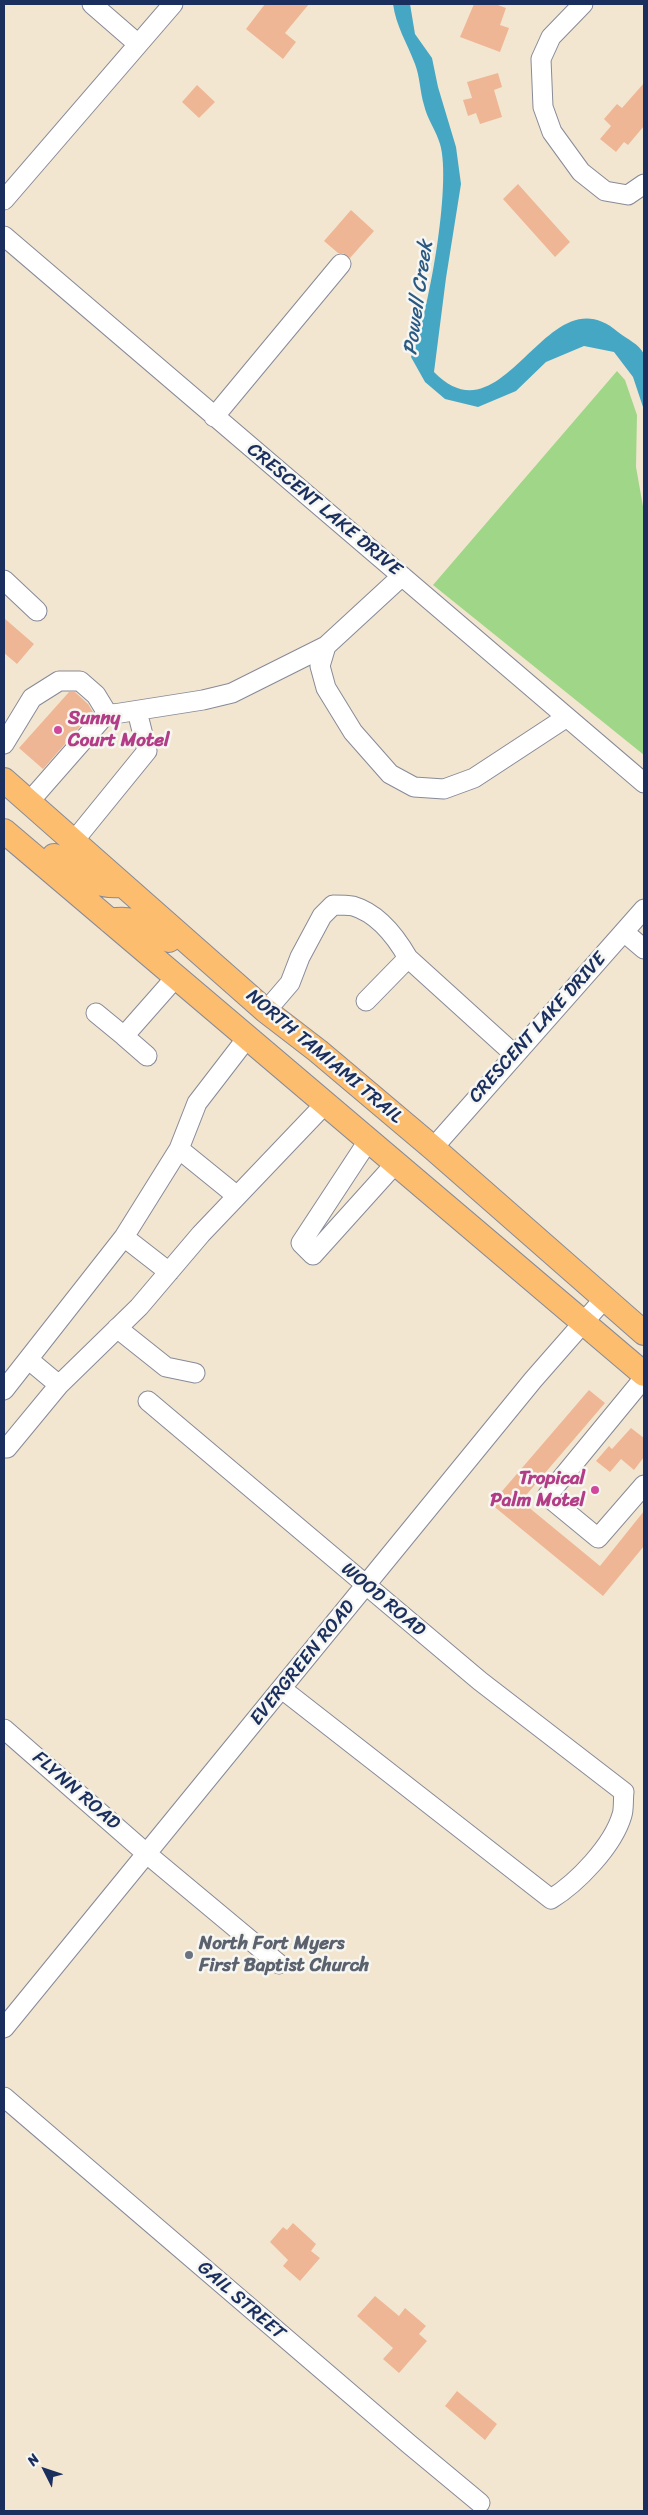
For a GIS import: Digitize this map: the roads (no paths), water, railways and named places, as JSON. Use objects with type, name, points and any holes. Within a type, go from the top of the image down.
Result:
[{"type":"main road","name":"NORTH TAMIAMI TRAIL","points":[[4,780],[266,1011],[318,1051],[433,1148],[644,1333]]},
{"type":"main road","name":"NORTH TAMIAMI TRAIL","points":[[4,831],[395,1164],[586,1322],[644,1374]]},
{"type":"main road","points":[[28,852],[40,851],[56,857],[92,882],[109,886],[122,884]]},
{"type":"main road","points":[[110,921],[125,918],[139,921],[180,947],[201,952]]},
{"type":"street","points":[[92,4],[138,44]]},
{"type":"street","points":[[4,200],[173,4]]},
{"type":"street","points":[[583,4],[551,37],[541,59],[543,107],[552,132],[581,172],[605,190],[628,195],[644,184]]},
{"type":"street","name":"CRESCENT LAKE DRIVE","points":[[4,236],[644,783]]},
{"type":"street","points":[[214,417],[341,264]]},
{"type":"street","points":[[29,802],[107,713],[137,711],[232,693],[326,646],[402,576]]},
{"type":"street","points":[[4,580],[36,612]]},
{"type":"street","points":[[326,646],[320,666],[326,688],[353,732],[390,774],[414,787],[444,789],[474,778],[567,717]]},
{"type":"street","points":[[4,744],[32,698],[59,681],[80,681],[96,695],[107,713]]},
{"type":"street","points":[[73,842],[147,751],[137,711]]},
{"type":"street","points":[[266,1011],[290,984],[304,949],[322,916],[333,905],[354,906],[384,924],[399,942],[408,958],[514,1055]]},
{"type":"street","name":"CRESCENT LAKE DRIVE","points":[[433,1148],[644,909]]},
{"type":"street","points":[[624,932],[644,949]]},
{"type":"street","points":[[366,1001],[408,958]]},
{"type":"street","points":[[124,1036],[176,978]]},
{"type":"street","points":[[96,1013],[147,1056]]},
{"type":"street","points":[[4,1390],[124,1237],[179,1149],[197,1103],[247,1038]]},
{"type":"street","points":[[4,1448],[7,1448],[59,1385],[139,1307],[238,1196],[325,1104]]},
{"type":"street","points":[[368,1140],[301,1243],[313,1255],[395,1164]]},
{"type":"street","points":[[179,1149],[238,1196]]},
{"type":"street","points":[[124,1237],[169,1272]]},
{"type":"street","name":"EVERGREEN ROAD","points":[[4,2028],[533,1380],[586,1322],[604,1299]]},
{"type":"street","points":[[117,1328],[166,1367],[195,1373]]},
{"type":"street","points":[[28,1360],[59,1385]]},
{"type":"street","points":[[644,1378],[547,1496],[598,1538],[644,1485]]},
{"type":"street","name":"WOOD ROAD","points":[[148,1401],[480,1681],[624,1792],[622,1815],[606,1846],[570,1887],[551,1899],[282,1689]]},
{"type":"street","name":"FLYNN ROAD","points":[[4,1729],[147,1854],[278,1964]]},
{"type":"street","name":"GAIL STREET","points":[[4,2096],[480,2503]]},
{"type":"water","points":[[393,4],[410,4],[415,34],[432,58],[438,87],[456,147],[461,184],[434,372],[459,389],[483,388],[505,375],[547,337],[569,322],[593,319],[618,332],[639,347],[644,354],[644,410],[633,377],[614,352],[584,346],[546,362],[516,391],[478,407],[445,399],[425,382],[411,357],[418,338],[431,283],[441,218],[443,163],[440,144],[425,110],[417,69],[399,27]]},
{"type":"place","name":"Sunny Court Motel","points":[[58,730]]},
{"type":"place","name":"Tropical Palm Motel","points":[[595,1490]]},
{"type":"place","name":"North Fort Myers First Baptist Church","points":[[189,1955]]},
{"type":"water label","name":"Powell Creek","points":[[419,298]]}]
